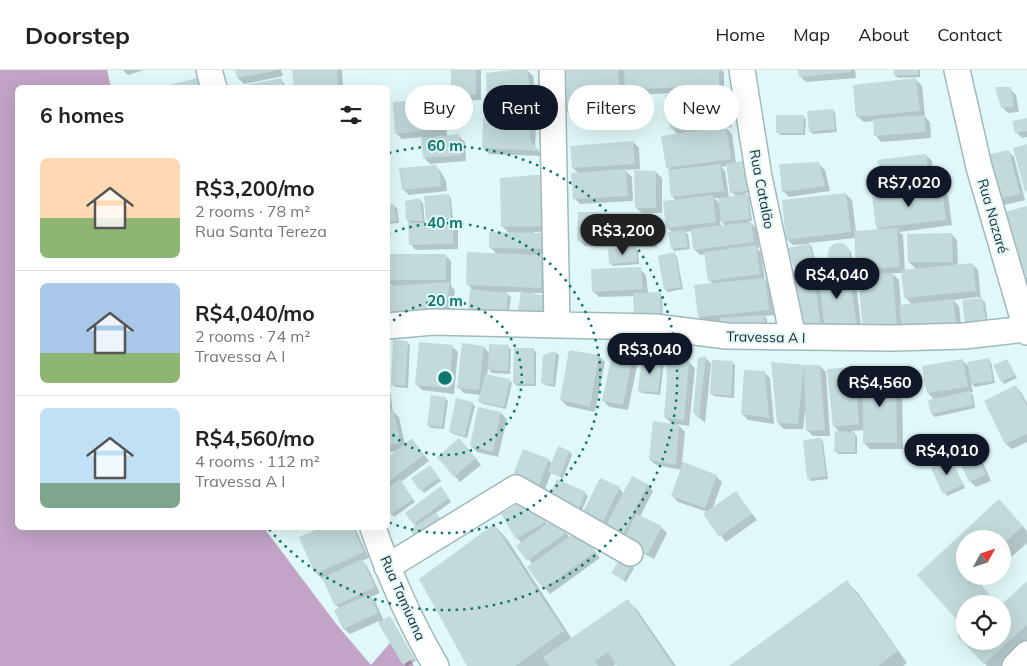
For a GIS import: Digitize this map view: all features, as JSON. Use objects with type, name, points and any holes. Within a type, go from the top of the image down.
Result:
[{"type":"street","points":[[209,70],[213,85]]},
{"type":"street","points":[[552,70],[557,325]]},
{"type":"street","name":"Rua Catalão","points":[[742,70],[759,177],[793,337]]},
{"type":"street","name":"Rua Nazaré","points":[[957,70],[979,167],[1026,330]]},
{"type":"street","name":"Travessa A I","points":[[390,326],[432,322],[655,327],[727,336],[893,338],[964,336],[1026,330]]},
{"type":"street","points":[[387,567],[516,488],[630,553]]},
{"type":"street","name":"Rua Tamuana","points":[[374,530],[387,567],[419,638],[436,666]]},
{"type":"street","points":[[1014,666],[1027,654]]},
{"type":"shaded area","points":[[0,70],[107,70],[111,85],[15,85],[15,530],[266,530],[337,625],[371,665],[396,636],[414,666],[0,666]]},
{"type":"building","points":[[235,70],[274,70],[274,71],[237,78]]},
{"type":"building","points":[[292,70],[337,70],[338,85],[294,85]]},
{"type":"building","points":[[451,70],[476,70],[476,95],[473,95],[473,85],[451,85]]},
{"type":"building","points":[[527,70],[530,85],[486,85],[486,73]]},
{"type":"building","points":[[562,70],[618,70],[619,85],[568,85],[568,110],[564,110]]},
{"type":"building","points":[[624,70],[719,70],[719,85],[664,85],[664,88],[654,88],[654,85],[625,85]]},
{"type":"building","points":[[798,70],[850,70],[851,72],[799,77]]},
{"type":"building","points":[[894,70],[918,70],[918,75],[894,75]]},
{"type":"building","points":[[197,78],[199,85],[169,85]]},
{"type":"building","points":[[281,78],[282,85],[246,85]]},
{"type":"building","points":[[916,78],[920,111],[856,117],[853,85]]},
{"type":"building","points":[[995,87],[1011,87],[1014,107],[1001,108]]},
{"type":"building","points":[[405,101],[405,130],[432,130],[395,134],[393,102]]},
{"type":"building","points":[[833,109],[835,129],[809,132],[807,111]]},
{"type":"building","points":[[776,115],[804,115],[803,133],[776,133]]},
{"type":"building","points":[[924,115],[926,132],[874,136],[873,119]]},
{"type":"building","points":[[483,118],[483,130],[530,130],[530,141],[540,151],[482,148]]},
{"type":"building","points":[[1027,118],[1027,131],[1015,133],[1012,121]]},
{"type":"building","points":[[700,130],[727,130],[731,159],[666,168],[661,136]]},
{"type":"building","points":[[459,134],[461,155],[423,158],[421,138]]},
{"type":"building","points":[[633,141],[635,164],[572,168],[570,146]]},
{"type":"building","points":[[1027,144],[1027,191],[1025,192],[1013,148]]},
{"type":"building","points":[[1009,150],[1020,194],[993,200],[982,156]]},
{"type":"building","points":[[926,154],[930,186],[883,192],[880,167],[877,160]]},
{"type":"building","points":[[748,160],[753,190],[730,193],[726,164]]},
{"type":"building","points":[[819,162],[825,186],[782,192],[779,164]]},
{"type":"building","points":[[720,164],[724,191],[671,197],[668,170]]},
{"type":"building","points":[[436,165],[440,174],[441,186],[402,190],[399,168]]},
{"type":"building","points":[[626,169],[628,196],[573,199],[571,173]]},
{"type":"building","points":[[634,170],[656,171],[656,208],[635,208]]},
{"type":"building","points":[[547,174],[547,226],[501,227],[500,178]]},
{"type":"building","points":[[942,188],[946,220],[876,228],[872,197]]},
{"type":"building","points":[[846,193],[851,232],[786,240],[782,200]]},
{"type":"building","points":[[449,194],[451,218],[426,220],[424,196]]},
{"type":"building","points":[[747,194],[750,219],[721,222],[718,198]]},
{"type":"building","points":[[713,195],[716,222],[666,228],[663,201]]},
{"type":"building","points":[[420,198],[423,221],[406,220],[405,201]]},
{"type":"building","points":[[394,204],[397,220],[390,222],[390,205]]},
{"type":"building","points":[[1027,206],[1027,276],[1021,277],[1001,213]]},
{"type":"building","points":[[578,212],[651,213],[651,242],[577,241]]},
{"type":"building","points":[[751,222],[754,242],[693,250],[691,229]]},
{"type":"building","points":[[408,223],[453,223],[453,244],[409,245]]},
{"type":"building","points":[[897,228],[900,267],[856,269],[854,231]]},
{"type":"building","points":[[685,230],[688,247],[671,249],[668,232]]},
{"type":"building","points":[[489,232],[542,233],[542,249],[489,248]]},
{"type":"building","points":[[952,233],[953,262],[908,262],[907,234]]},
{"type":"building","points":[[809,243],[814,261],[793,266],[788,248]]},
{"type":"building","points":[[835,243],[843,243],[850,250],[850,258],[843,265],[835,265],[828,258],[828,250]]},
{"type":"building","points":[[756,245],[760,274],[708,281],[704,252]]},
{"type":"building","points":[[636,247],[637,262],[609,264],[608,249]]},
{"type":"building","points":[[467,252],[542,255],[541,288],[466,285]]},
{"type":"building","points":[[675,252],[681,287],[664,290],[658,256]]},
{"type":"building","points":[[390,254],[446,254],[446,280],[390,280]]},
{"type":"building","points":[[973,263],[976,291],[904,298],[901,270]]},
{"type":"building","points":[[641,267],[643,289],[592,292],[591,269]]},
{"type":"building","points":[[849,269],[857,328],[825,332],[818,272]]},
{"type":"building","points":[[814,273],[821,331],[799,334],[791,275]]},
{"type":"building","points":[[893,273],[897,329],[863,331],[858,275]]},
{"type":"building","points":[[765,278],[769,310],[698,317],[694,285]]},
{"type":"building","points":[[450,282],[446,307],[390,312],[390,286]]},
{"type":"building","points":[[470,289],[508,293],[506,316],[468,312]]},
{"type":"building","points":[[521,291],[545,296],[541,322],[517,317]]},
{"type":"building","points":[[660,292],[661,315],[634,316],[633,293]]},
{"type":"building","points":[[982,298],[987,327],[966,330],[962,300]]},
{"type":"building","points":[[953,299],[957,328],[903,334],[899,305]]},
{"type":"building","points":[[764,315],[766,329],[721,332],[720,318]]},
{"type":"building","points":[[393,340],[408,341],[405,386],[391,385]]},
{"type":"building","points":[[419,342],[453,345],[449,388],[415,385]]},
{"type":"building","points":[[462,343],[484,346],[479,390],[457,388]]},
{"type":"building","points":[[489,344],[509,345],[508,371],[488,370]]},
{"type":"building","points":[[514,348],[534,348],[534,384],[513,383]]},
{"type":"building","points":[[569,350],[599,355],[590,407],[560,400]]},
{"type":"building","points":[[613,350],[633,354],[623,405],[602,401]]},
{"type":"building","points":[[556,351],[553,385],[541,383],[543,355]]},
{"type":"building","points":[[642,356],[662,359],[658,393],[638,391]]},
{"type":"building","points":[[706,356],[699,419],[693,412],[698,358]]},
{"type":"building","points":[[989,358],[993,381],[971,384],[967,362]]},
{"type":"building","points":[[963,359],[968,387],[927,393],[922,366]]},
{"type":"building","points":[[1007,359],[1015,375],[1001,382],[993,365]]},
{"type":"building","points":[[712,360],[733,361],[731,396],[710,394]]},
{"type":"building","points":[[689,361],[684,421],[664,417],[667,379],[666,362]]},
{"type":"building","points":[[771,362],[804,365],[798,424],[777,423]]},
{"type":"building","points":[[804,365],[820,365],[825,430],[806,431]]},
{"type":"building","points":[[855,367],[859,424],[833,427],[827,369]]},
{"type":"building","points":[[744,370],[765,371],[769,418],[741,414]]},
{"type":"building","points":[[863,372],[896,372],[897,443],[863,443]]},
{"type":"building","points":[[485,374],[510,379],[504,407],[478,402]]},
{"type":"building","points":[[1016,385],[1027,407],[1027,434],[1005,444],[984,401]]},
{"type":"building","points":[[970,391],[973,405],[931,414],[928,400]]},
{"type":"building","points":[[431,395],[446,397],[442,427],[427,425]]},
{"type":"building","points":[[456,398],[473,402],[465,436],[449,432]]},
{"type":"building","points":[[478,407],[501,412],[493,452],[470,446]]},
{"type":"building","points":[[393,410],[401,443],[390,446],[390,411]]},
{"type":"building","points":[[653,421],[679,425],[676,465],[649,460]]},
{"type":"building","points":[[835,431],[855,432],[855,452],[834,452]]},
{"type":"building","points":[[969,437],[986,475],[969,482],[952,445]]},
{"type":"building","points":[[412,438],[424,455],[390,480],[390,455]]},
{"type":"building","points":[[459,438],[476,458],[454,477],[437,457]]},
{"type":"building","points":[[821,438],[826,476],[807,479],[803,440]]},
{"type":"building","points":[[558,446],[570,451],[560,476],[548,471]]},
{"type":"building","points":[[523,449],[549,459],[537,490],[511,480]]},
{"type":"building","points":[[952,459],[963,485],[943,494],[931,468]]},
{"type":"building","points":[[683,462],[717,475],[705,508],[671,496]]},
{"type":"building","points":[[430,465],[439,478],[420,491],[411,478]]},
{"type":"building","points":[[632,476],[648,484],[620,540],[603,531]]},
{"type":"building","points":[[600,478],[620,487],[600,528],[580,518]]},
{"type":"building","points":[[400,479],[413,499],[390,515],[390,486]]},
{"type":"building","points":[[557,479],[586,492],[577,513],[548,499]]},
{"type":"building","points":[[441,486],[449,498],[413,524],[405,513]]},
{"type":"building","points":[[736,491],[752,514],[719,537],[703,514]]},
{"type":"building","points":[[530,497],[545,522],[516,539],[501,514]]},
{"type":"building","points":[[999,499],[1023,526],[1011,537],[1011,530],[966,530]]},
{"type":"building","points":[[436,512],[442,521],[417,539],[410,530]]},
{"type":"building","points":[[636,514],[662,526],[648,554],[623,542]]},
{"type":"building","points":[[555,518],[566,533],[527,561],[516,546]]},
{"type":"building","points":[[494,524],[564,631],[515,666],[467,666],[419,579]]},
{"type":"building","points":[[315,530],[354,530],[364,552],[315,574],[299,537]]},
{"type":"building","points":[[579,530],[595,552],[543,589],[527,567]]},
{"type":"building","points":[[956,539],[956,585],[981,585],[990,595],[956,595],[956,619],[917,575]]},
{"type":"building","points":[[621,557],[632,564],[623,580],[611,573]]},
{"type":"building","points":[[362,559],[375,587],[335,606],[322,578]]},
{"type":"building","points":[[847,580],[898,651],[878,666],[729,666]]},
{"type":"building","points":[[1027,581],[1027,625],[1011,640],[1011,596]]},
{"type":"building","points":[[370,594],[378,613],[343,629],[334,610]]},
{"type":"building","points":[[628,599],[673,666],[617,666],[608,652],[595,661],[598,666],[549,666],[543,657]]},
{"type":"building","points":[[390,616],[414,658],[403,665],[378,623]]},
{"type":"building","points":[[970,650],[999,650],[984,664]]}]
